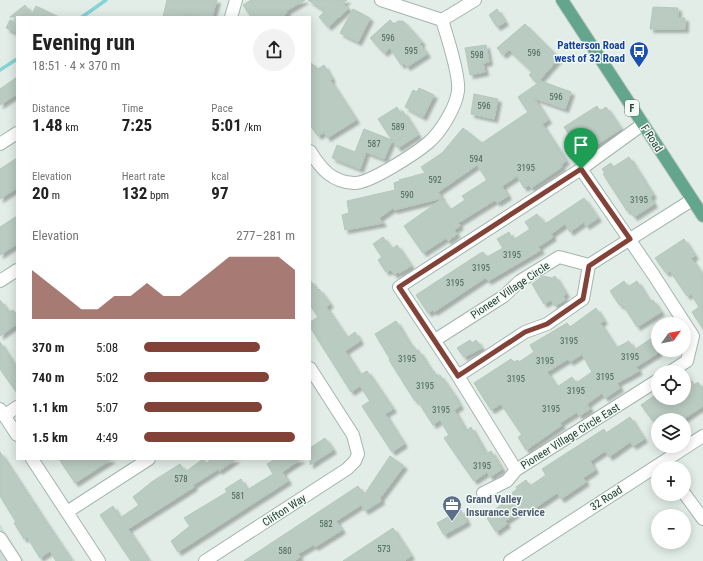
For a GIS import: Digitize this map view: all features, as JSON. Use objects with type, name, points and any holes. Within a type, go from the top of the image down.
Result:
[{"type":"main road","name":"F Road","points":[[562,0],[703,216]]},
{"type":"street","points":[[231,16],[236,0]]},
{"type":"street","points":[[311,152],[325,172],[334,179],[355,184],[383,173],[429,142],[452,113],[458,90],[454,63],[442,20],[412,4],[381,0]]},
{"type":"street","points":[[442,20],[475,0]]},
{"type":"street","points":[[516,470],[435,340],[399,287],[581,169],[643,124]]},
{"type":"street","points":[[0,144],[16,134]]},
{"type":"street","points":[[581,169],[630,239],[693,336],[687,362],[682,365]]},
{"type":"street","points":[[458,376],[525,332],[547,324],[583,299],[589,266],[692,200]]},
{"type":"street","name":"Pioneer Village Circle","points":[[435,340],[504,296],[520,281],[559,257],[589,266]]},
{"type":"street","points":[[0,281],[16,271]]},
{"type":"street","name":"Clifton Way","points":[[206,561],[347,469],[355,462],[358,454],[353,435],[311,370]]},
{"type":"street","name":"Pioneer Village Circle East","points":[[483,494],[507,481],[516,470],[651,384]]},
{"type":"street","points":[[16,407],[2,412],[16,433]]},
{"type":"street","name":"32 Road","points":[[669,461],[703,436]]},
{"type":"street","points":[[33,460],[99,561]]},
{"type":"street","points":[[67,512],[146,460]]},
{"type":"street","name":"32 Road","points":[[510,561],[651,473]]},
{"type":"street","points":[[691,499],[699,505],[703,519]]},
{"type":"street","points":[[0,538],[15,561]]},
{"type":"shaded area","points":[[0,524],[24,561],[0,561]]},
{"type":"building","points":[[167,0],[217,0],[212,16],[163,16]]},
{"type":"building","points":[[251,0],[305,0],[286,11],[287,13],[283,16],[250,16],[243,5]]},
{"type":"building","points":[[308,0],[347,0],[342,4],[349,8],[328,27],[319,17],[325,11]]},
{"type":"building","points":[[25,5],[32,14],[36,6],[57,16],[16,16],[10,17]]},
{"type":"building","points":[[653,7],[678,8],[678,18],[685,18],[685,29],[650,29]]},
{"type":"building","points":[[353,9],[370,18],[358,42],[340,33]]},
{"type":"building","points":[[497,9],[505,22],[497,27],[489,15]]},
{"type":"building","points":[[10,20],[16,23],[16,33],[6,28]]},
{"type":"building","points":[[390,20],[394,24],[398,21],[403,21],[422,42],[420,44],[427,54],[407,67],[404,63],[401,65],[390,48],[384,53],[370,38]]},
{"type":"building","points":[[525,24],[559,58],[537,83],[529,75],[532,72],[509,50],[503,55],[497,48]]},
{"type":"building","points":[[486,45],[489,62],[483,63],[485,72],[470,75],[465,48]]},
{"type":"building","points":[[311,63],[318,69],[324,65],[332,79],[330,80],[356,120],[327,138],[324,132],[318,136],[311,126]]},
{"type":"building","points":[[16,78],[16,95],[0,105],[0,89]]},
{"type":"building","points":[[541,81],[571,92],[565,109],[534,98],[548,120],[542,124],[566,161],[561,165],[562,167],[531,188],[529,185],[524,188],[517,176],[502,186],[508,196],[497,203],[495,200],[458,223],[460,226],[454,230],[457,234],[448,241],[446,238],[423,253],[404,226],[442,199],[450,210],[465,200],[462,196],[487,180],[477,165],[438,192],[442,198],[394,210],[393,208],[379,218],[383,223],[345,230],[342,215],[349,213],[347,201],[395,190],[394,183],[400,181],[399,180],[425,173],[421,167],[442,153],[463,128],[482,143],[528,112],[518,97]]},
{"type":"building","points":[[419,88],[434,95],[423,117],[405,107],[413,90],[417,92]]},
{"type":"building","points":[[474,94],[498,99],[494,119],[471,114]]},
{"type":"building","points":[[597,106],[600,111],[606,107],[621,129],[582,154],[564,127]]},
{"type":"building","points":[[397,107],[401,114],[403,111],[418,135],[398,148],[378,119]]},
{"type":"building","points":[[364,129],[392,140],[384,159],[366,152],[360,169],[332,158],[337,145],[355,152]]},
{"type":"building","points":[[629,157],[653,195],[650,197],[654,204],[634,217],[629,210],[627,211],[603,174],[605,173],[602,169],[611,163],[613,167]]},
{"type":"building","points":[[16,159],[16,189],[0,199],[0,169]]},
{"type":"building","points":[[584,198],[598,218],[586,226],[584,222],[570,232],[565,224],[551,234],[553,237],[538,247],[541,250],[488,281],[485,278],[434,312],[433,310],[428,313],[416,295],[479,254],[483,252],[487,257],[503,248],[497,239],[509,232],[513,240],[530,229],[525,222],[537,214],[545,224]]},
{"type":"building","points":[[16,217],[16,245],[0,255],[0,227]]},
{"type":"building","points":[[383,237],[392,249],[397,245],[411,266],[395,275],[390,270],[386,272],[378,260],[382,257],[373,244]]},
{"type":"building","points":[[684,239],[695,256],[691,258],[703,276],[703,329],[692,312],[699,307],[691,294],[687,296],[670,271],[666,273],[655,258]]},
{"type":"building","points":[[543,276],[552,278],[555,276],[566,294],[563,296],[565,300],[555,306],[551,300],[544,304],[532,284]]},
{"type":"building","points":[[311,281],[317,290],[319,289],[330,304],[326,307],[347,338],[355,332],[360,341],[345,351],[360,375],[367,371],[393,409],[385,414],[404,444],[392,452],[362,406],[370,401],[360,386],[351,392],[311,329],[311,321],[318,317],[311,306]]},
{"type":"building","points":[[624,281],[628,287],[637,281],[650,302],[653,300],[661,312],[637,327],[623,305],[621,306],[618,303],[610,291]]},
{"type":"building","points":[[0,300],[9,312],[13,310],[16,313],[16,325],[0,336]]},
{"type":"building","points":[[596,308],[604,321],[600,323],[616,348],[629,341],[634,350],[651,339],[652,357],[636,367],[639,371],[617,383],[620,388],[605,398],[602,393],[587,404],[590,409],[579,416],[577,412],[560,423],[562,425],[526,450],[518,437],[522,435],[501,404],[491,410],[474,383],[511,359],[514,362],[518,360],[519,362],[534,352],[530,345],[567,323],[570,327]],"holes":[[[582,354],[592,372],[576,383],[572,377],[557,387],[547,372],[568,359],[570,362]]]},
{"type":"building","points":[[396,321],[412,348],[414,346],[417,352],[419,351],[432,372],[434,371],[437,377],[440,375],[454,395],[460,406],[454,410],[466,431],[471,427],[486,454],[491,451],[502,469],[490,477],[487,472],[474,481],[444,438],[449,435],[440,420],[433,425],[417,400],[415,401],[389,360],[390,359],[375,334]]},
{"type":"building","points":[[470,340],[472,343],[476,340],[482,348],[464,357],[457,348]]},
{"type":"building","points":[[0,342],[16,367],[16,392],[0,369]]},
{"type":"building","points":[[691,382],[694,385],[698,382],[703,390],[703,406],[691,414],[651,413],[651,419],[641,405],[651,398],[651,405],[691,405]]},
{"type":"building","points":[[630,417],[644,439],[633,446],[630,442],[609,457],[605,451],[590,461],[595,470],[583,478],[586,482],[561,499],[557,493],[532,510],[529,507],[523,509],[505,521],[507,524],[496,532],[487,518],[492,514],[491,512],[514,496],[512,493],[517,489],[516,487],[526,480],[530,486],[546,475],[542,469],[604,429],[606,433]]},
{"type":"building","points":[[325,438],[333,450],[310,465],[311,447]]},
{"type":"building","points":[[0,452],[72,561],[56,561],[50,551],[40,558],[27,537],[24,539],[14,523],[16,522],[0,496]]},
{"type":"building","points":[[390,456],[404,466],[380,498],[381,501],[365,511],[361,505],[336,521],[342,530],[315,547],[313,545],[298,554],[300,557],[294,561],[244,561],[358,486],[364,495]]},
{"type":"building","points":[[60,460],[110,460],[75,483]]},
{"type":"building","points":[[202,460],[207,463],[210,460],[235,460],[219,471],[218,469],[193,485],[194,487],[128,529],[149,561],[131,561],[100,515],[113,506],[120,518],[139,505],[133,497],[153,481],[180,464],[185,472]]},
{"type":"building","points":[[274,460],[300,460],[282,472],[288,481],[178,552],[171,541],[190,526],[184,518],[227,492],[225,489],[241,479],[247,490],[273,474],[267,464]]},
{"type":"building","name":"Grand Valley Insurance Service","points":[[461,510],[467,522],[444,535],[437,523]]},
{"type":"building","points":[[393,528],[411,556],[404,561],[343,561]]},
{"type":"waterway","points":[[83,16],[106,0]]},
{"type":"waterway","points":[[0,70],[16,60]]},
{"type":"place","name":"Patterson Road west of 32 Road","points":[[639,68]]},
{"type":"place","name":"Grand Valley Insurance Service","points":[[452,522]]},
{"type":"route","points":[[581,169],[630,239],[589,266],[583,299],[547,324],[525,332],[458,376],[399,287],[581,169]]}]
